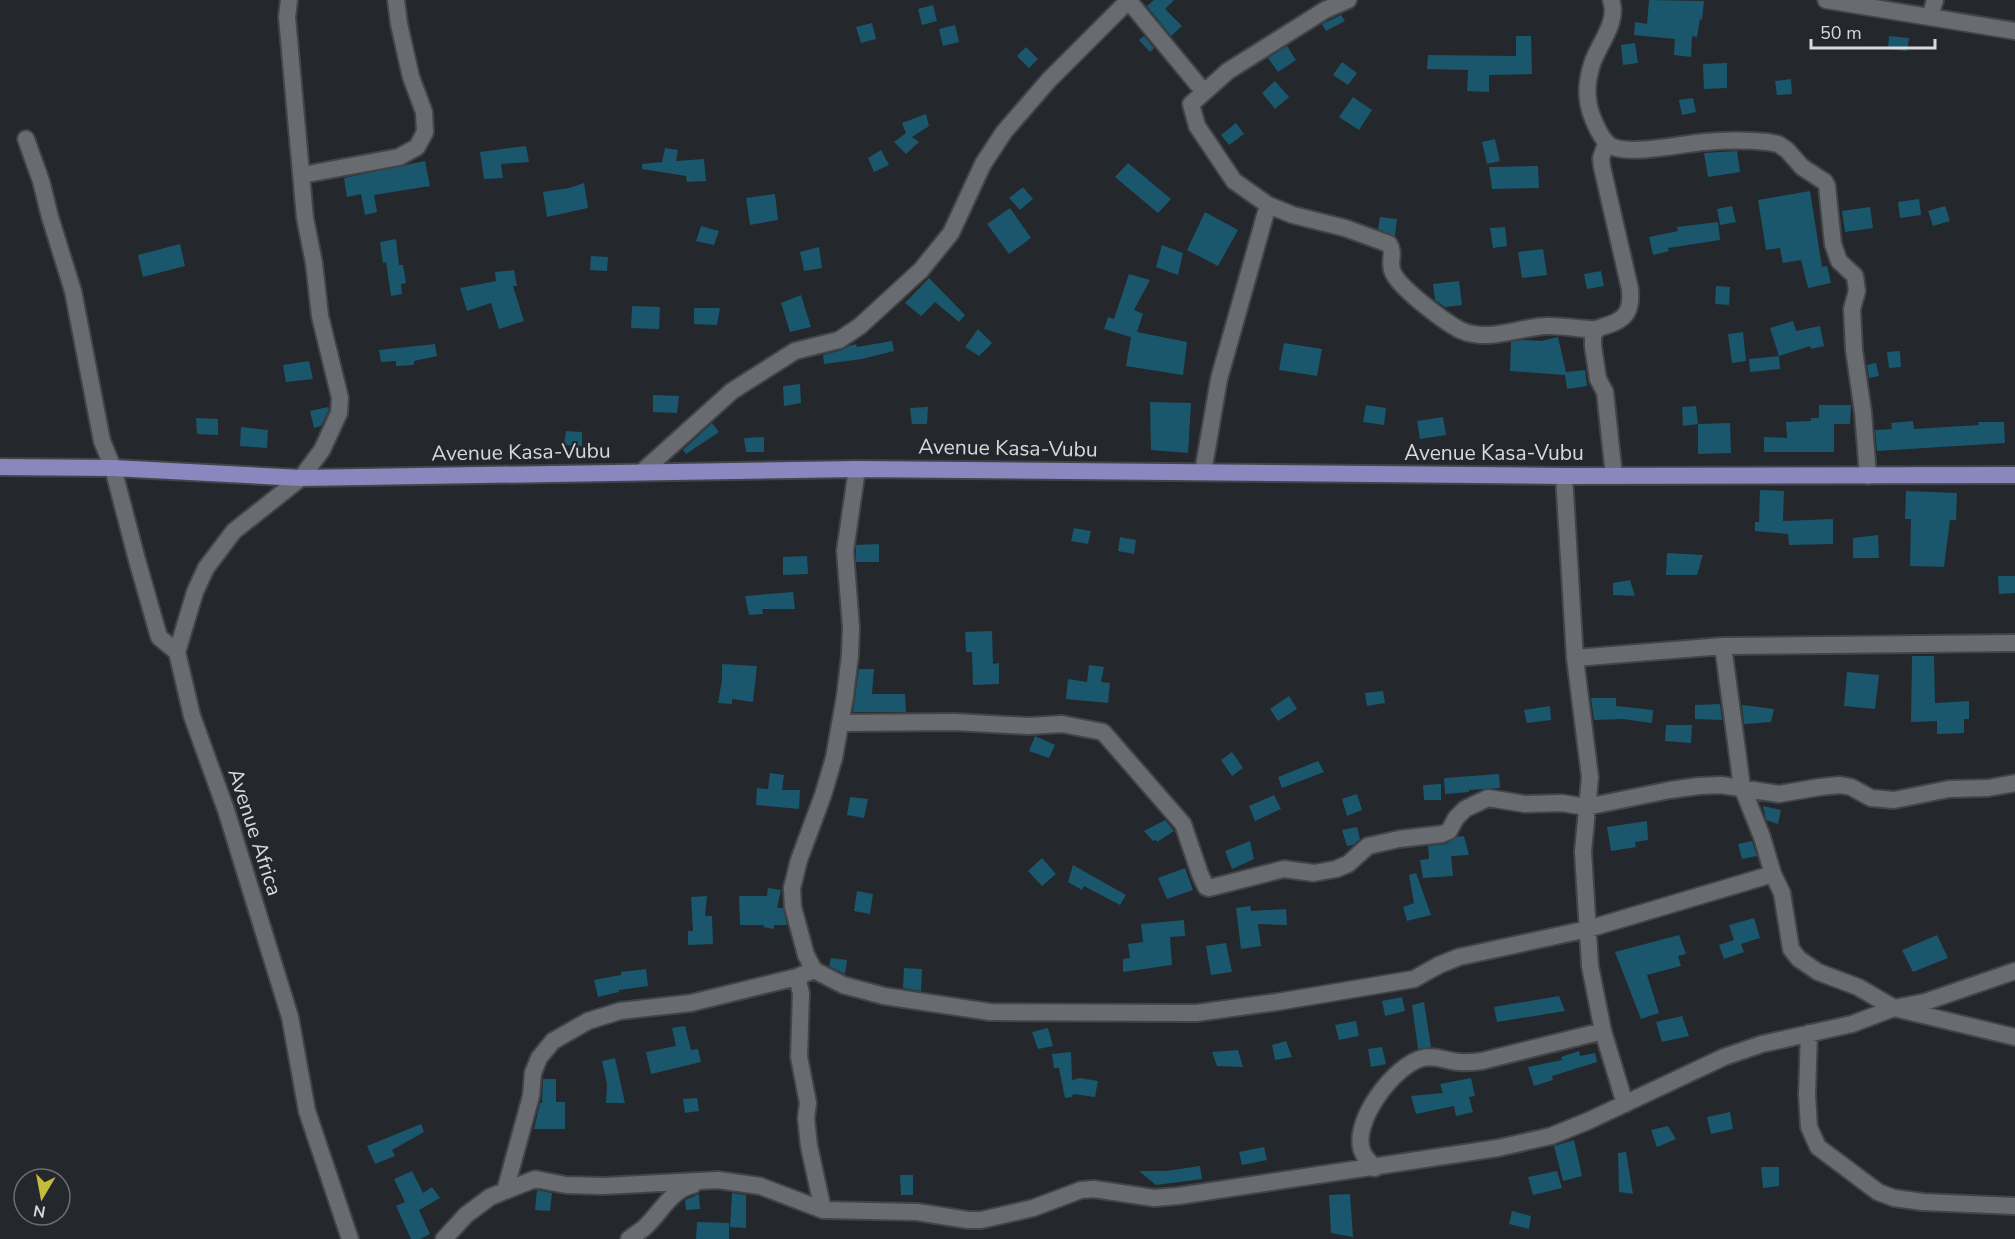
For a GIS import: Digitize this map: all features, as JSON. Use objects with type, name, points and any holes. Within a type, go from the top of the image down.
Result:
[{"type":"highway","name":"Avenue Kasa-Vubu","points":[[0,467],[113,468],[301,478],[857,469],[1564,476],[2015,475]]},
{"type":"street","name":"Avenue Africa","points":[[289,0],[287,17],[305,218],[314,263],[320,316],[340,398],[339,413],[322,450],[301,478],[234,531],[220,547],[206,568],[195,592],[177,652],[192,716],[226,810],[290,1017],[307,1111],[350,1239]]},
{"type":"street","points":[[302,175],[399,157],[417,147],[425,132],[424,112],[411,77],[396,0]]},
{"type":"street","points":[[642,472],[732,391],[795,351],[839,340],[860,326],[921,270],[951,233],[983,164],[1004,132],[1049,80],[1129,0],[1204,92]]},
{"type":"street","points":[[1348,0],[1325,10],[1228,71],[1191,104],[1197,126],[1234,181],[1268,206],[1345,228],[1389,244],[1393,249],[1392,270],[1408,292],[1461,330],[1472,334],[1506,334],[1546,326],[1596,330],[1621,319],[1628,312],[1631,302],[1626,271],[1602,167],[1601,158],[1606,144]]},
{"type":"street","points":[[1611,0],[1614,17],[1589,72],[1587,100],[1596,126],[1606,144],[1618,149],[1636,149],[1706,141],[1768,142],[1778,144],[1787,150],[1802,167],[1825,182],[1833,244],[1839,261],[1855,276],[1856,281],[1857,291],[1852,309],[1854,350],[1863,412],[1868,476]]},
{"type":"street","points":[[1826,0],[2015,31]]},
{"type":"street","points":[[1930,17],[1935,0]]},
{"type":"street","points":[[26,139],[41,180],[50,217],[74,291],[102,441],[113,468],[159,637],[177,652]]},
{"type":"street","points":[[1203,472],[1220,379],[1268,206]]},
{"type":"street","points":[[1596,330],[1593,336],[1593,346],[1598,379],[1605,392],[1614,476]]},
{"type":"street","points":[[857,469],[845,551],[850,646],[840,723],[831,768],[799,860],[792,888],[793,907],[806,955],[814,970],[843,985],[884,996],[990,1012],[1196,1013],[1414,979],[1459,957],[1588,929],[1773,874]]},
{"type":"street","points":[[1564,476],[1575,658],[1590,777],[1582,852],[1590,966],[1603,1031],[1625,1104]]},
{"type":"street","points":[[1575,658],[1723,646],[2015,643]]},
{"type":"street","points":[[1723,646],[1742,787],[1782,893],[1791,949],[1799,959],[1818,972],[1858,987],[1894,1008],[2015,1037]]},
{"type":"street","points":[[840,723],[965,722],[1029,726],[1062,724],[1103,732],[1183,824],[1200,874],[1206,887],[1209,888],[1284,869],[1326,873],[1348,864],[1368,846],[1449,831],[1456,818],[1465,809],[1488,798],[1526,804],[1563,803],[1586,807],[1699,786],[1742,787],[1779,794],[1846,785],[1871,798],[1894,800],[1949,789],[1988,788],[2015,783]]},
{"type":"street","points":[[505,1191],[531,1096],[533,1073],[538,1058],[554,1041],[588,1021],[620,1011],[691,1003],[797,977],[814,970]]},
{"type":"street","points":[[444,1239],[477,1206],[490,1197],[535,1179],[566,1185],[603,1186],[718,1180],[760,1186],[823,1210],[917,1212],[981,1220],[1033,1208],[1081,1190],[1094,1189],[1154,1198],[1498,1148],[1551,1136],[1724,1057],[1762,1044],[1852,1024],[1894,1008],[1925,1002],[2015,971]]},
{"type":"street","points":[[797,977],[801,993],[799,1057],[808,1103],[806,1118],[809,1146],[823,1210]]},
{"type":"street","points":[[1375,1167],[1362,1152],[1360,1141],[1362,1126],[1370,1108],[1396,1074],[1421,1058],[1432,1057],[1462,1063],[1482,1062],[1603,1031]]},
{"type":"street","points":[[1809,1033],[1809,1127],[1818,1147],[1878,1192],[1894,1198],[1923,1202],[2015,1206]]},
{"type":"street","points":[[629,1239],[683,1188],[718,1180]]},
{"type":"building","points":[[1154,0],[1174,0],[1165,9],[1182,26],[1171,36],[1147,6]]},
{"type":"building","points":[[1649,0],[1704,1],[1697,37],[1692,36],[1691,57],[1674,55],[1675,39],[1634,35],[1635,22],[1647,24]]},
{"type":"building","points":[[933,5],[937,21],[922,25],[918,9]]},
{"type":"building","points":[[1341,15],[1345,21],[1326,31],[1322,24]]},
{"type":"building","points":[[872,23],[876,39],[861,43],[856,27]]},
{"type":"building","points":[[955,25],[959,42],[943,46],[939,29]]},
{"type":"building","points":[[1144,36],[1154,48],[1150,52],[1139,40]]},
{"type":"building","points":[[1516,36],[1531,36],[1532,74],[1489,75],[1489,92],[1467,91],[1468,70],[1427,69],[1428,55],[1516,56]]},
{"type":"building","points":[[1889,36],[1909,38],[1907,51],[1888,49]]},
{"type":"building","points":[[1635,43],[1638,63],[1623,65],[1621,45]]},
{"type":"building","points":[[1287,46],[1296,60],[1278,72],[1268,58]]},
{"type":"building","points":[[1026,47],[1038,59],[1029,68],[1017,56]]},
{"type":"building","points":[[1342,62],[1357,73],[1348,85],[1333,75]]},
{"type":"building","points":[[1727,63],[1727,88],[1704,89],[1703,64]]},
{"type":"building","points":[[1791,79],[1792,94],[1777,95],[1775,81]]},
{"type":"building","points":[[1275,81],[1289,97],[1275,109],[1262,93]]},
{"type":"building","points":[[1353,97],[1372,110],[1359,130],[1339,117]]},
{"type":"building","points":[[1693,98],[1696,112],[1682,115],[1679,100]]},
{"type":"building","points":[[926,114],[929,126],[912,137],[919,142],[906,154],[894,142],[906,133],[902,123]]},
{"type":"building","points":[[1236,123],[1244,134],[1229,145],[1221,135]]},
{"type":"building","points":[[1495,139],[1500,161],[1487,164],[1482,142]]},
{"type":"building","points":[[526,146],[529,162],[501,164],[503,178],[484,179],[480,152]]},
{"type":"building","points":[[665,148],[678,150],[676,161],[704,159],[706,181],[687,182],[686,176],[642,169],[642,164],[662,162]]},
{"type":"building","points":[[881,150],[889,165],[874,172],[868,158]]},
{"type":"building","points":[[1737,151],[1740,172],[1708,177],[1704,153]]},
{"type":"building","points":[[425,161],[430,186],[374,195],[377,212],[365,215],[361,194],[347,197],[344,178]]},
{"type":"building","points":[[1128,163],[1171,199],[1158,213],[1115,177]]},
{"type":"building","points":[[1538,166],[1539,188],[1492,189],[1489,167]]},
{"type":"building","points":[[584,183],[588,208],[547,217],[543,192]]},
{"type":"building","points":[[1023,187],[1033,199],[1020,210],[1009,198]]},
{"type":"building","points":[[1810,191],[1822,267],[1827,266],[1831,283],[1808,288],[1801,260],[1783,263],[1780,248],[1766,250],[1758,200]]},
{"type":"building","points":[[775,194],[778,220],[750,225],[746,198]]},
{"type":"building","points":[[1919,199],[1921,215],[1900,218],[1898,202]]},
{"type":"building","points":[[1732,206],[1736,222],[1720,225],[1717,209]]},
{"type":"building","points":[[1945,206],[1950,221],[1933,226],[1928,211]]},
{"type":"building","points":[[1870,207],[1873,228],[1845,232],[1842,211]]},
{"type":"building","points":[[1010,208],[1031,238],[1009,254],[987,224]]},
{"type":"building","points":[[1205,212],[1238,230],[1218,266],[1187,250]]},
{"type":"building","points":[[1380,217],[1397,219],[1395,236],[1378,229]]},
{"type":"building","points":[[1718,222],[1720,240],[1668,248],[1669,251],[1653,255],[1649,237],[1678,231],[1677,227]]},
{"type":"building","points":[[701,226],[719,231],[714,245],[696,241]]},
{"type":"building","points":[[1505,227],[1507,246],[1493,248],[1490,228]]},
{"type":"building","points":[[396,239],[399,265],[403,265],[406,283],[401,284],[402,294],[391,296],[386,262],[383,263],[380,242]]},
{"type":"building","points":[[180,244],[185,266],[143,277],[138,255]]},
{"type":"building","points":[[1162,245],[1183,253],[1178,275],[1156,267]]},
{"type":"building","points":[[819,247],[822,268],[804,271],[800,252]]},
{"type":"building","points":[[1543,249],[1547,275],[1522,278],[1518,252]]},
{"type":"building","points":[[591,256],[608,257],[607,271],[590,270]]},
{"type":"building","points":[[514,270],[517,286],[513,286],[524,321],[499,329],[491,303],[467,311],[460,288],[496,281],[495,272]]},
{"type":"building","points":[[1601,271],[1604,286],[1587,289],[1584,274]]},
{"type":"building","points":[[1129,274],[1150,280],[1134,310],[1143,314],[1137,332],[1187,342],[1183,375],[1126,366],[1131,337],[1104,329],[1108,317],[1114,319]]},
{"type":"building","points":[[929,278],[965,315],[959,322],[935,302],[921,316],[905,303]]},
{"type":"building","points":[[1459,281],[1462,305],[1445,307],[1435,300],[1433,284]]},
{"type":"building","points":[[1716,286],[1730,287],[1729,305],[1715,304]]},
{"type":"building","points":[[801,295],[811,327],[790,332],[781,303]]},
{"type":"building","points":[[632,306],[660,307],[659,329],[631,328]]},
{"type":"building","points":[[694,308],[720,308],[717,325],[694,324]]},
{"type":"building","points":[[1793,321],[1796,331],[1820,326],[1824,346],[1811,349],[1810,346],[1779,356],[1770,328]]},
{"type":"building","points":[[978,329],[992,343],[979,356],[965,347]]},
{"type":"building","points":[[1743,332],[1746,361],[1732,363],[1728,334]]},
{"type":"building","points":[[1558,337],[1566,372],[1585,370],[1587,386],[1567,389],[1565,375],[1510,371],[1511,342],[1541,341]]},
{"type":"building","points":[[892,341],[894,351],[862,359],[824,364],[823,355],[849,346],[856,344],[857,347]]},
{"type":"building","points":[[1284,343],[1322,349],[1317,376],[1279,370]]},
{"type":"building","points":[[435,344],[437,356],[414,361],[414,365],[396,366],[396,361],[381,362],[379,350]]},
{"type":"building","points":[[1900,351],[1901,367],[1889,368],[1887,352]]},
{"type":"building","points":[[1779,356],[1780,369],[1750,372],[1749,359]]},
{"type":"building","points":[[309,361],[313,379],[286,382],[283,365]]},
{"type":"building","points":[[1876,363],[1879,376],[1869,378],[1867,365]]},
{"type":"building","points":[[800,384],[801,403],[784,406],[783,386]]},
{"type":"building","points":[[653,395],[679,396],[677,413],[653,412]]},
{"type":"building","points":[[1150,402],[1191,403],[1188,453],[1151,450]]},
{"type":"building","points":[[1366,405],[1386,408],[1384,425],[1363,422]]},
{"type":"building","points":[[1819,405],[1851,405],[1850,424],[1834,424],[1834,452],[1764,452],[1764,437],[1787,438],[1786,422],[1811,421],[1811,418],[1819,418]]},
{"type":"building","points":[[1696,406],[1698,424],[1683,426],[1682,407]]},
{"type":"building","points":[[328,407],[329,410],[321,426],[314,428],[310,411]]},
{"type":"building","points":[[928,407],[927,424],[912,424],[910,408]]},
{"type":"building","points":[[1443,417],[1446,435],[1420,439],[1417,421]]},
{"type":"building","points":[[196,418],[218,419],[218,435],[197,434]]},
{"type":"building","points":[[1913,421],[1914,429],[1979,425],[1978,422],[2004,422],[2005,443],[1877,451],[1875,430],[1892,429],[1891,423]]},
{"type":"building","points":[[712,423],[719,432],[686,454],[683,450]]},
{"type":"building","points":[[1730,423],[1731,453],[1698,454],[1698,424]]},
{"type":"building","points":[[241,427],[268,430],[267,448],[240,446]]},
{"type":"building","points":[[566,431],[582,432],[582,446],[564,445]]},
{"type":"building","points":[[764,437],[764,452],[746,452],[744,438]]},
{"type":"building","points":[[1760,490],[1784,491],[1783,521],[1833,519],[1833,544],[1789,545],[1788,534],[1755,531],[1755,522],[1759,522]]},
{"type":"building","points":[[1906,491],[1957,493],[1956,520],[1950,520],[1944,567],[1910,566],[1911,519],[1905,519]]},
{"type":"building","points":[[1074,528],[1091,531],[1088,544],[1071,541]]},
{"type":"building","points":[[1878,535],[1879,558],[1853,558],[1853,538]]},
{"type":"building","points":[[1120,537],[1136,540],[1134,554],[1118,551]]},
{"type":"building","points":[[879,544],[879,562],[856,562],[856,545]]},
{"type":"building","points":[[1667,553],[1703,555],[1697,575],[1666,575]]},
{"type":"building","points":[[807,556],[808,574],[783,575],[783,557]]},
{"type":"building","points":[[1998,576],[2015,576],[2015,593],[1999,594]]},
{"type":"building","points":[[1630,580],[1635,596],[1613,595],[1613,583]]},
{"type":"building","points":[[793,592],[795,609],[762,609],[763,614],[749,615],[745,596]]},
{"type":"building","points":[[992,631],[993,664],[999,663],[999,684],[973,685],[972,652],[966,652],[965,632]]},
{"type":"building","points":[[1912,656],[1934,656],[1935,703],[1969,701],[1969,719],[1964,719],[1964,733],[1937,734],[1937,721],[1911,722]]},
{"type":"building","points":[[722,664],[757,666],[753,702],[732,699],[732,704],[718,703]]},
{"type":"building","points":[[1089,665],[1104,667],[1101,682],[1110,683],[1108,703],[1066,699],[1068,679],[1087,682]]},
{"type":"building","points":[[859,669],[874,669],[872,694],[905,694],[906,712],[853,712]]},
{"type":"building","points":[[1847,672],[1879,675],[1875,709],[1844,706]]},
{"type":"building","points":[[1383,691],[1385,703],[1367,706],[1365,693]]},
{"type":"building","points":[[1289,696],[1297,709],[1278,721],[1270,709]]},
{"type":"building","points":[[1591,698],[1616,698],[1616,706],[1653,710],[1652,723],[1623,719],[1594,720]]},
{"type":"building","points":[[1720,704],[1722,720],[1695,719],[1695,705]]},
{"type":"building","points":[[1742,705],[1774,709],[1771,722],[1744,724]]},
{"type":"building","points":[[1550,706],[1551,720],[1527,723],[1524,710]]},
{"type":"building","points":[[1666,725],[1692,725],[1691,743],[1665,741]]},
{"type":"building","points":[[1035,736],[1055,745],[1049,758],[1029,751]]},
{"type":"building","points":[[1232,752],[1243,768],[1232,776],[1221,760]]},
{"type":"building","points":[[1318,761],[1324,772],[1282,788],[1278,777]]},
{"type":"building","points":[[770,773],[784,775],[782,790],[800,790],[799,809],[756,805],[757,788],[768,789]]},
{"type":"building","points":[[1499,774],[1500,788],[1445,794],[1444,778]]},
{"type":"building","points":[[1441,784],[1441,800],[1424,800],[1423,785]]},
{"type":"building","points":[[1357,794],[1362,810],[1347,816],[1342,799]]},
{"type":"building","points":[[1274,795],[1281,809],[1255,821],[1249,806]]},
{"type":"building","points":[[850,797],[868,799],[864,818],[847,815]]},
{"type":"building","points":[[1763,806],[1781,810],[1778,824],[1766,820]]},
{"type":"building","points":[[1165,820],[1174,831],[1157,842],[1153,841],[1144,831]]},
{"type":"building","points":[[1647,821],[1648,840],[1635,842],[1636,847],[1611,851],[1607,827]]},
{"type":"building","points":[[1357,827],[1360,839],[1353,845],[1347,846],[1342,830]]},
{"type":"building","points":[[1464,836],[1469,855],[1451,856],[1453,876],[1423,878],[1420,860],[1429,859],[1428,846],[1446,844],[1457,837]]},
{"type":"building","points":[[1250,841],[1254,859],[1232,869],[1225,851]]},
{"type":"building","points":[[1752,841],[1757,856],[1742,859],[1738,844]]},
{"type":"building","points":[[1042,858],[1056,874],[1042,886],[1028,871]]},
{"type":"building","points":[[1073,865],[1126,895],[1120,905],[1084,886],[1082,890],[1068,882]]},
{"type":"building","points":[[1185,868],[1193,890],[1167,899],[1158,878]]},
{"type":"building","points":[[1416,873],[1431,915],[1407,921],[1403,907],[1414,903],[1409,875]]},
{"type":"building","points":[[768,888],[781,890],[777,908],[783,908],[787,925],[774,925],[774,929],[763,927],[764,925],[740,925],[739,896],[767,896]]},
{"type":"building","points":[[857,891],[873,894],[870,914],[854,911]]},
{"type":"building","points":[[707,896],[705,916],[712,916],[713,944],[688,945],[688,931],[693,931],[691,897]]},
{"type":"building","points":[[1250,906],[1251,911],[1286,909],[1287,925],[1258,924],[1261,946],[1241,949],[1236,908]]},
{"type":"building","points":[[1754,918],[1760,938],[1741,944],[1744,952],[1724,959],[1719,945],[1734,940],[1729,925]]},
{"type":"building","points":[[1184,920],[1185,936],[1170,937],[1172,965],[1123,972],[1123,959],[1130,958],[1128,944],[1143,942],[1141,924]]},
{"type":"building","points":[[1679,935],[1686,954],[1678,956],[1681,966],[1647,975],[1659,1013],[1641,1019],[1615,952]]},
{"type":"building","points":[[1937,935],[1948,958],[1913,972],[1902,950]]},
{"type":"building","points":[[1226,943],[1232,972],[1211,975],[1206,946]]},
{"type":"building","points":[[831,958],[847,960],[845,974],[829,966]]},
{"type":"building","points":[[904,968],[922,969],[921,991],[903,988]]},
{"type":"building","points":[[646,969],[648,986],[619,990],[619,992],[598,997],[594,980],[621,975],[621,972]]},
{"type":"building","points":[[1559,996],[1565,1011],[1497,1022],[1494,1007]]},
{"type":"building","points":[[1402,997],[1405,1011],[1385,1016],[1382,1001]]},
{"type":"building","points":[[1424,1002],[1431,1047],[1418,1049],[1412,1005]]},
{"type":"building","points":[[1682,1016],[1689,1036],[1662,1042],[1656,1022]]},
{"type":"building","points":[[1356,1021],[1359,1036],[1339,1040],[1335,1025]]},
{"type":"building","points":[[685,1026],[691,1050],[698,1049],[701,1062],[651,1074],[646,1052],[676,1046],[672,1028]]},
{"type":"building","points":[[1048,1028],[1053,1046],[1038,1049],[1032,1032]]},
{"type":"building","points":[[1286,1041],[1292,1057],[1275,1060],[1272,1045]]},
{"type":"building","points":[[1382,1047],[1386,1064],[1371,1067],[1368,1049]]},
{"type":"building","points":[[1238,1050],[1243,1067],[1217,1066],[1212,1052]]},
{"type":"building","points":[[1579,1051],[1580,1056],[1595,1053],[1597,1062],[1552,1076],[1553,1080],[1534,1086],[1528,1067],[1562,1060],[1561,1057]]},
{"type":"building","points":[[1071,1052],[1072,1080],[1080,1078],[1098,1081],[1095,1097],[1073,1094],[1072,1097],[1065,1098],[1059,1068],[1054,1068],[1052,1054]]},
{"type":"building","points":[[615,1058],[625,1103],[606,1103],[607,1084],[602,1061]]},
{"type":"building","points":[[1471,1078],[1475,1096],[1469,1097],[1473,1112],[1456,1116],[1454,1106],[1416,1114],[1411,1096],[1443,1093],[1440,1084]]},
{"type":"building","points":[[543,1079],[556,1079],[556,1102],[565,1102],[565,1129],[534,1129],[540,1103],[542,1103]]},
{"type":"building","points":[[697,1098],[699,1111],[685,1113],[683,1099]]},
{"type":"building","points":[[1730,1112],[1733,1129],[1711,1134],[1707,1117]]},
{"type":"building","points":[[421,1124],[424,1132],[392,1150],[395,1156],[375,1164],[367,1146]]},
{"type":"building","points":[[1668,1126],[1676,1139],[1657,1147],[1651,1130]]},
{"type":"building","points":[[1574,1140],[1582,1176],[1563,1181],[1554,1146]]},
{"type":"building","points":[[1264,1147],[1267,1160],[1242,1165],[1239,1152]]},
{"type":"building","points":[[1626,1152],[1633,1194],[1619,1192],[1618,1153]]},
{"type":"building","points":[[1200,1166],[1202,1179],[1156,1185],[1139,1171],[1166,1171]]},
{"type":"building","points":[[1761,1167],[1779,1167],[1779,1186],[1763,1188]]},
{"type":"building","points":[[412,1171],[423,1193],[432,1187],[440,1198],[419,1210],[430,1234],[420,1239],[411,1239],[396,1206],[405,1202],[394,1179]]},
{"type":"building","points":[[1557,1171],[1562,1188],[1533,1195],[1528,1177]]},
{"type":"building","points":[[900,1175],[913,1175],[913,1195],[901,1195]]},
{"type":"building","points":[[537,1190],[552,1193],[550,1211],[535,1210]]},
{"type":"building","points":[[732,1193],[746,1195],[746,1228],[730,1227]]},
{"type":"building","points":[[699,1194],[700,1209],[686,1210],[685,1200]]},
{"type":"building","points":[[1350,1194],[1353,1237],[1331,1233],[1329,1195]]},
{"type":"building","points":[[1512,1211],[1531,1216],[1529,1229],[1509,1224]]},
{"type":"building","points":[[697,1222],[729,1223],[729,1239],[696,1239]]}]
